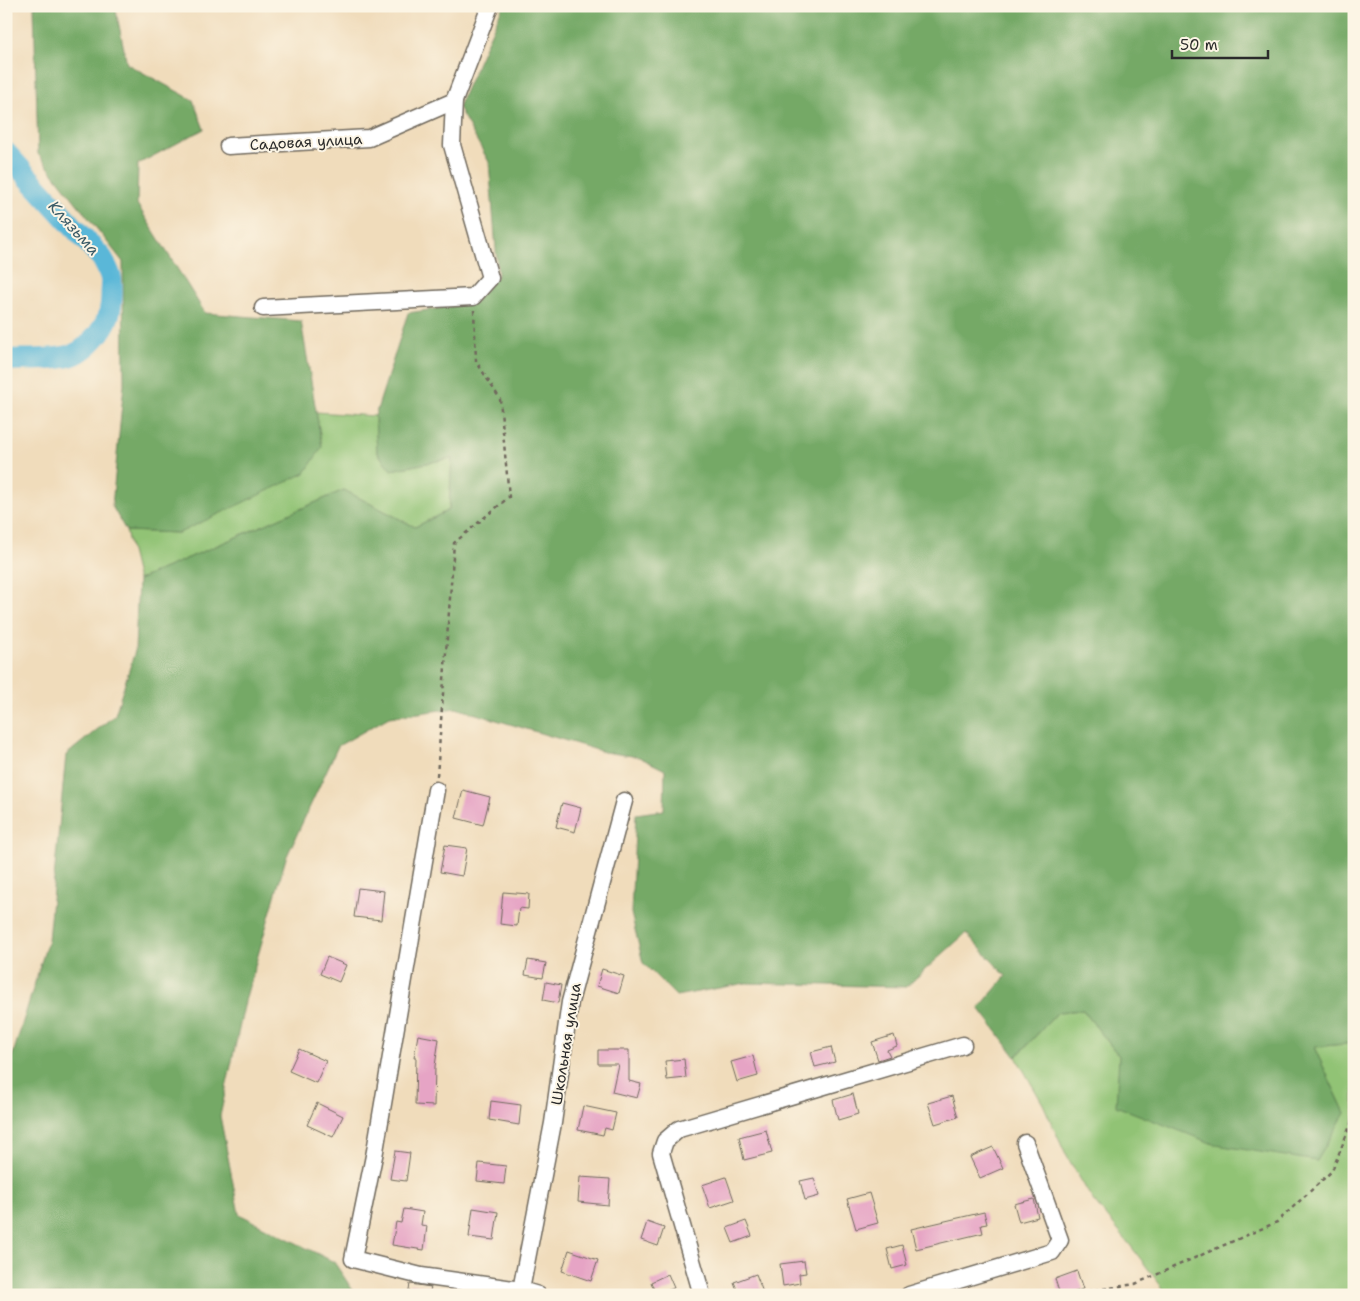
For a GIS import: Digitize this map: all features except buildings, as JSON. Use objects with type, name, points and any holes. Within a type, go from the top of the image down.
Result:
[{"type":"street","points":[[263,308],[473,297],[490,278],[452,145],[454,101],[490,6]]},
{"type":"street","name":"Садовая улица","points":[[228,146],[369,138],[454,101]]},
{"type":"street","points":[[436,790],[375,1151],[353,1259],[421,1276],[521,1290],[538,1295]]},
{"type":"street","name":"Школьная улица","points":[[521,1290],[553,1123],[570,1002],[624,801]]},
{"type":"street","points":[[702,1295],[661,1153],[665,1141],[679,1129],[963,1045]]},
{"type":"street","points":[[909,1295],[1052,1252],[1060,1240],[1025,1142]]},
{"type":"path","points":[[436,790],[454,543],[509,497],[500,400],[476,361],[473,297]]},
{"type":"path","points":[[1080,1295],[1090,1291],[1135,1284],[1277,1222],[1332,1171],[1354,1116]]},
{"type":"green space","points":[[34,6],[115,6],[127,64],[193,100],[204,129],[138,164],[137,204],[205,313],[301,321],[322,447],[305,473],[179,533],[126,531],[112,506],[124,384],[123,262],[38,154]]},
{"type":"green space","points":[[503,6],[1354,6],[1354,1043],[1314,1047],[1345,1113],[1317,1161],[1216,1145],[1116,1106],[1119,1056],[1083,1010],[1058,1012],[1016,1057],[979,1008],[1006,976],[966,933],[906,987],[746,983],[676,996],[643,963],[631,913],[636,814],[664,810],[665,770],[639,757],[604,752],[456,708],[389,717],[338,746],[286,858],[246,997],[220,1116],[239,1214],[334,1262],[356,1295],[6,1295],[6,1077],[48,940],[66,755],[115,715],[135,651],[138,580],[344,490],[415,527],[449,510],[452,458],[391,470],[377,452],[375,416],[408,313],[474,303],[498,275],[489,162],[458,107]]},
{"type":"green space","points":[[316,412],[375,416],[377,452],[391,470],[452,458],[449,510],[415,527],[344,490],[138,580],[126,531],[179,533],[322,447]]},
{"type":"green space","points":[[1083,1010],[1119,1056],[1345,1113],[1314,1047],[1354,1043],[1354,1295],[1168,1295],[1092,1199],[1065,1153],[1043,1104],[1016,1057],[1058,1012]]},
{"type":"waterway","name":"Клязьма","points":[[6,153],[102,258],[110,276],[112,293],[106,322],[85,348],[75,354],[60,358],[6,360]]}]
